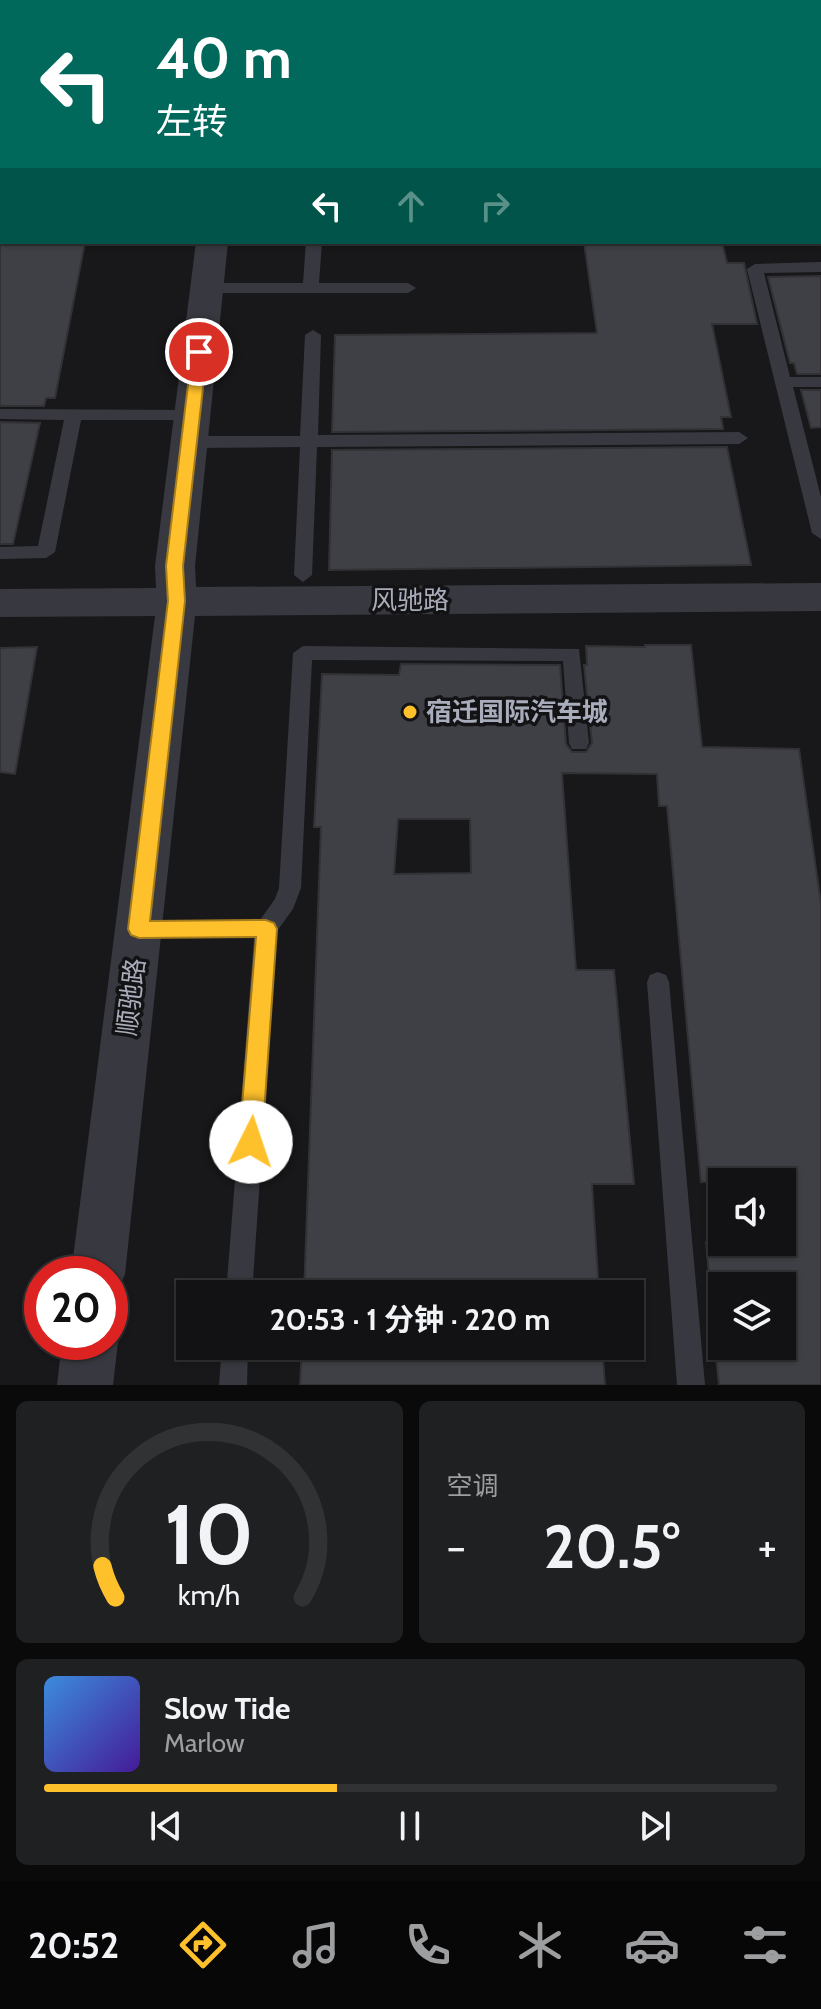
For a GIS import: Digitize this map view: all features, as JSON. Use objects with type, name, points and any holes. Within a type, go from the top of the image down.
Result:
[{"type":"street","name":"顺驰路","points":[[100,1256],[177,601],[175,566],[212,244]]},
{"type":"street","name":"风驰路","points":[[0,603],[821,597]]},
{"type":"street","points":[[85,1385],[88,1360]]},
{"type":"lane","points":[[311,288],[314,244]]},
{"type":"lane","points":[[821,267],[755,269],[821,533]]},
{"type":"lane","points":[[207,288],[408,288]]},
{"type":"lane","points":[[303,575],[313,335]]},
{"type":"lane","points":[[785,382],[821,382]]},
{"type":"lane","points":[[0,414],[74,414],[309,441],[739,438]]},
{"type":"lane","points":[[0,553],[46,552],[74,414]]},
{"type":"lane","points":[[240,1280],[266,929],[285,903],[290,888],[303,653],[572,654],[579,743]]},
{"type":"lane","points":[[139,929],[266,929]]},
{"type":"lane","points":[[658,982],[691,1385]]},
{"type":"lane","points":[[233,1385],[234,1360]]},
{"type":"building","points":[[0,244],[85,244],[55,398],[46,398],[44,406],[0,406]]},
{"type":"building","points":[[584,244],[722,244],[727,263],[744,263],[757,324],[712,324],[731,417],[721,417],[723,429],[332,432],[335,335],[597,333]]},
{"type":"building","points":[[821,276],[821,374],[797,374],[794,363],[790,363],[768,277]]},
{"type":"building","points":[[801,390],[821,390],[821,427],[811,428]]},
{"type":"building","points":[[0,422],[40,423],[13,544],[0,544]]},
{"type":"building","points":[[727,447],[751,565],[329,570],[332,450]]},
{"type":"building","points":[[691,645],[702,747],[799,749],[821,904],[821,1385],[719,1385],[716,1360],[796,1360],[796,1272],[709,1272],[706,1242],[708,1256],[796,1256],[796,1168],[708,1168],[708,1182],[701,1182],[667,806],[659,806],[657,774],[562,773],[576,970],[614,970],[634,1184],[592,1184],[598,1280],[305,1280],[321,827],[314,827],[322,674],[399,675],[401,664],[560,665],[566,744],[572,752],[586,752],[592,743],[584,665],[587,665],[586,646]],"holes":[[[398,819],[470,819],[471,873],[394,874]]]},
{"type":"building","points":[[37,647],[15,774],[0,772],[0,648]]},
{"type":"building","points":[[301,1360],[603,1360],[605,1385],[300,1385]]},
{"type":"place","name":"宿迁国际汽车城","points":[[410,712]]},
{"type":"route","points":[[199,352],[175,566],[177,601],[139,929],[266,929],[251,1142]]}]
